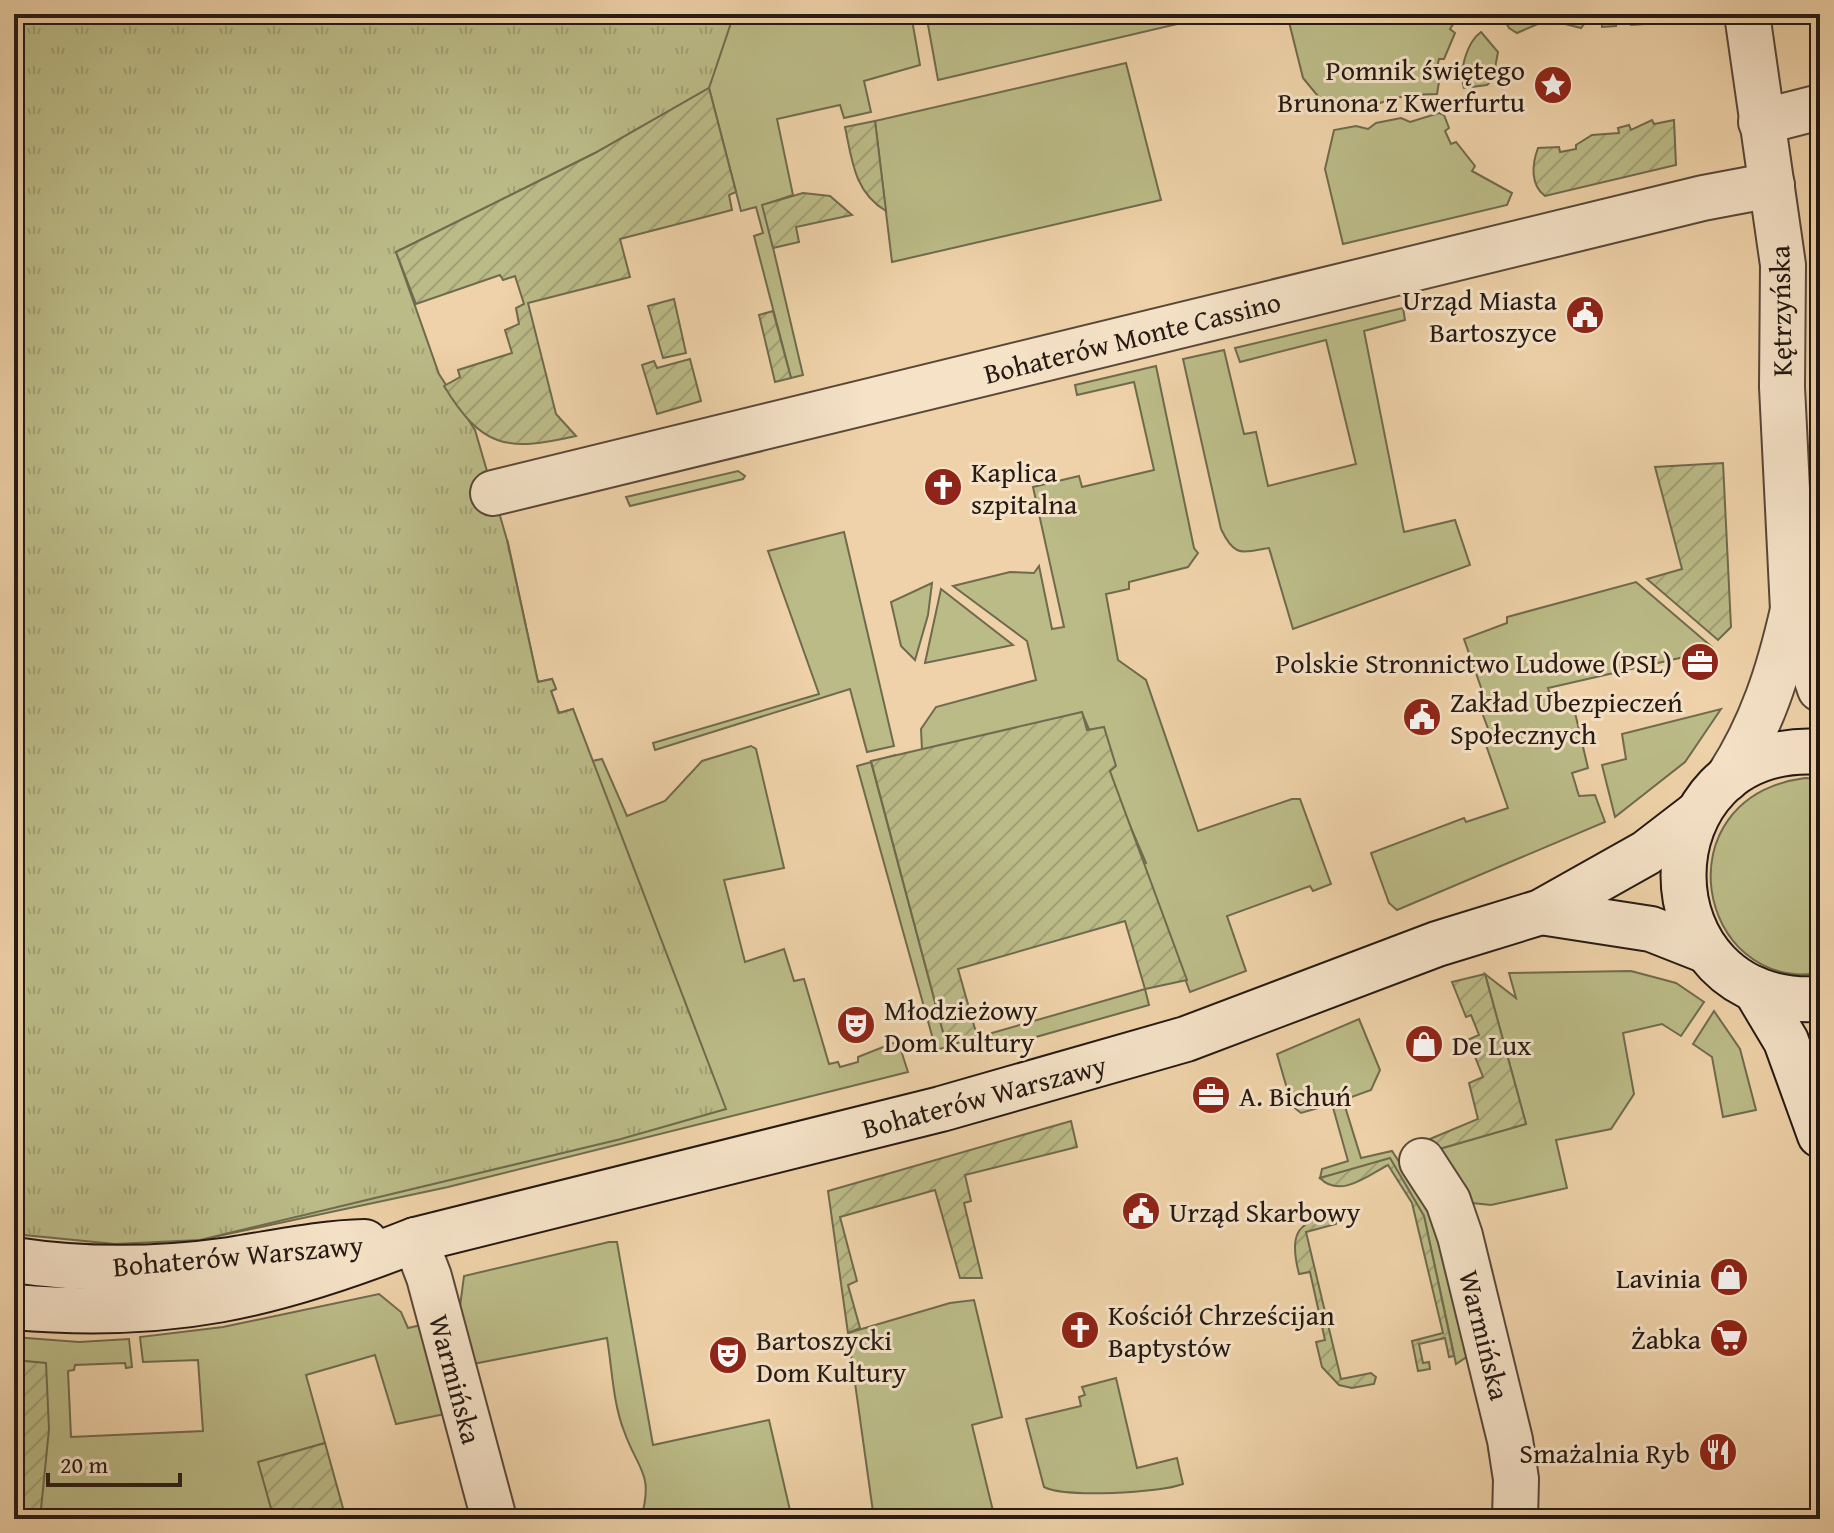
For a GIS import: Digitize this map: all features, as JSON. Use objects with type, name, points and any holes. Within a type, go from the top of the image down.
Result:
[{"type":"street","name":"Kętrzyńska","points":[[1747,14],[1783,265],[1782,387],[1793,610],[1820,689]]},
{"type":"street","points":[[1761,122],[1820,107]]},
{"type":"street","name":"Bohaterów Monte Cassino","points":[[493,493],[1672,205],[1772,185]]},
{"type":"street","name":"Kętrzyńska","points":[[1698,813],[1727,779],[1750,744],[1766,707],[1793,610]]},
{"type":"street","points":[[1727,779],[1776,754],[1820,752]]},
{"type":"street","points":[[1698,813],[1685,845],[1682,886],[1692,925],[1707,951],[1734,977],[1755,989],[1783,998],[1820,999]]},
{"type":"street","name":"Bohaterów Warszawy","points":[[14,1307],[128,1313],[204,1304],[274,1290],[415,1240],[1111,1063],[1250,1017],[1437,944],[1541,912],[1646,853],[1698,813]]},
{"type":"street","name":"Bohaterów Warszawy","points":[[1541,912],[1651,929],[1707,951]]},
{"type":"street","points":[[1755,989],[1786,1041],[1820,1135]]},
{"type":"street","name":"Warmińska","points":[[1422,1161],[1448,1201],[1460,1236],[1510,1440],[1516,1479],[1515,1519]]},
{"type":"street","name":"Bohaterów Warszawy","points":[[14,1260],[83,1268],[130,1268],[215,1261],[335,1243],[415,1240]]},
{"type":"street","name":"Warmińska","points":[[415,1240],[429,1277],[494,1519]]},
{"type":"green space","points":[[14,14],[734,14],[709,88],[595,153],[396,252],[439,374],[475,430],[507,540],[538,682],[552,679],[556,689],[551,691],[559,713],[573,709],[726,1109],[621,1139],[200,1240],[115,1244],[14,1234],[14,796],[21,791],[14,768]]},
{"type":"green space","points":[[487,14],[911,14],[920,65],[864,81],[871,112],[844,118],[840,105],[777,119],[793,195],[763,205],[803,375],[791,378],[754,236],[763,233],[756,207],[741,211],[709,88],[477,214]]},
{"type":"green space","points":[[926,14],[1220,14],[938,80]]},
{"type":"green space","points":[[1287,14],[1466,14],[1464,17],[1459,15],[1450,29],[1455,33],[1444,59],[1439,59],[1435,76],[1440,76],[1437,94],[1408,95],[1373,105],[1364,102],[1331,112],[1303,78]]},
{"type":"green space","points":[[1502,14],[1667,14],[1667,18],[1645,19],[1644,24],[1631,25],[1630,20],[1617,21],[1616,26],[1602,27],[1602,22],[1585,23],[1581,28],[1557,22],[1556,17],[1540,18],[1540,23],[1517,33],[1509,28]]},
{"type":"green space","points":[[1481,32],[1498,52],[1493,79],[1487,85],[1464,88],[1462,74],[1465,58]]},
{"type":"green space","points":[[1126,63],[1161,200],[892,262],[875,121]]},
{"type":"green space","points":[[709,88],[736,192],[729,195],[732,210],[620,239],[630,277],[528,303],[556,414],[576,436],[513,444],[484,433],[458,407],[444,386],[460,377],[458,370],[512,353],[505,330],[519,324],[516,308],[524,304],[515,276],[503,280],[500,275],[416,304],[396,252],[595,153]]},
{"type":"green space","points":[[1439,113],[1444,115],[1449,128],[1445,131],[1451,144],[1456,142],[1475,166],[1472,171],[1512,193],[1507,205],[1343,244],[1325,169],[1334,130],[1356,126],[1368,129],[1376,123],[1401,118],[1410,122]]},
{"type":"green space","points":[[1652,120],[1654,124],[1674,120],[1676,165],[1545,196],[1540,191],[1534,167],[1538,148],[1559,147],[1560,152],[1576,149],[1576,145],[1592,135],[1619,133],[1618,128],[1629,125],[1631,130]]},
{"type":"green space","points":[[875,121],[886,211],[861,185],[845,127]]},
{"type":"green space","points":[[803,193],[830,196],[852,215],[796,227],[799,242],[773,248],[762,205]]},
{"type":"green space","points":[[674,299],[686,353],[663,358],[648,306]]},
{"type":"green space","points":[[1403,308],[1405,320],[1364,331],[1404,532],[1455,520],[1470,565],[1293,629],[1269,548],[1240,551],[1230,545],[1221,529],[1183,359],[1224,350],[1244,434],[1256,432],[1268,486],[1356,464],[1326,340],[1240,362],[1235,348]]},
{"type":"green space","points":[[773,311],[791,378],[775,382],[759,315]]},
{"type":"green space","points":[[690,359],[701,401],[657,414],[642,365],[654,361],[657,368]]},
{"type":"green space","points":[[1156,366],[1194,548],[1198,553],[1188,567],[1129,582],[1129,589],[1106,594],[1118,660],[1146,680],[1198,831],[1300,799],[1331,884],[1313,891],[1310,886],[1227,916],[1246,971],[1190,992],[1142,865],[1146,863],[1082,713],[922,750],[921,729],[936,707],[1036,680],[1027,641],[953,586],[1010,572],[1034,573],[1039,566],[1052,629],[1064,627],[1033,487],[1079,476],[1082,487],[1154,470],[1134,382],[1077,395],[1075,385]]},
{"type":"green space","points":[[1723,463],[1731,627],[1718,640],[1647,579],[1682,569],[1655,467]]},
{"type":"green space","points":[[738,471],[745,476],[743,479],[630,506],[626,497]]},
{"type":"green space","points":[[844,532],[894,746],[867,752],[850,689],[655,750],[653,743],[819,694],[768,551]]},
{"type":"green space","points":[[508,543],[538,682],[552,679],[556,689],[551,691],[559,713],[573,709],[592,761],[602,759],[627,816],[665,801],[702,761],[751,746],[756,749],[784,868],[724,880],[745,962],[784,949],[794,981],[804,979],[829,1064],[838,1062],[840,1067],[858,1062],[858,1057],[898,1041],[908,1072],[448,1187],[200,1240],[198,1237]]},
{"type":"green space","points":[[1636,582],[1712,647],[1706,652],[1548,688],[1553,705],[1572,700],[1588,768],[1572,773],[1579,796],[1595,795],[1605,822],[1397,910],[1389,903],[1371,853],[1464,818],[1466,822],[1508,808],[1486,745],[1493,742],[1477,699],[1484,696],[1464,639],[1507,623],[1507,617]]},
{"type":"green space","points":[[932,583],[928,615],[915,660],[901,646],[891,602]]},
{"type":"green space","points":[[941,589],[1013,645],[925,663]]},
{"type":"green space","points":[[1721,709],[1685,762],[1615,817],[1602,765],[1626,759],[1622,734]]},
{"type":"green space","points":[[1082,712],[1087,730],[1104,727],[1116,766],[1110,771],[1187,980],[1145,989],[1125,921],[958,969],[977,1036],[947,1047],[871,761]]},
{"type":"green space","points":[[871,762],[947,1047],[936,1050],[857,766]]},
{"type":"green space","points":[[1805,778],[1820,779],[1820,973],[1778,971],[1745,953],[1723,925],[1712,890],[1713,853],[1728,820],[1759,793]]},
{"type":"green space","points":[[1631,971],[1676,983],[1704,1002],[1681,1036],[1662,1024],[1623,1033],[1634,1094],[1611,1129],[1556,1140],[1567,1188],[1491,1205],[1472,1203],[1439,1149],[1526,1124],[1485,974],[1516,998],[1509,973]]},
{"type":"green space","points":[[1485,974],[1526,1124],[1439,1149],[1430,1139],[1478,1119],[1469,1083],[1483,1077],[1470,1044],[1463,1042],[1479,1035],[1471,1015],[1466,1017],[1452,982]]},
{"type":"green space","points":[[1145,989],[1149,1005],[983,1052],[978,1037]]},
{"type":"green space","points":[[1714,1011],[1740,1049],[1756,1110],[1723,1117],[1712,1057],[1693,1044]]},
{"type":"green space","points":[[1359,1019],[1380,1070],[1371,1090],[1343,1100],[1361,1158],[1392,1151],[1433,1214],[1468,1356],[1456,1364],[1424,1216],[1390,1159],[1320,1178],[1322,1169],[1348,1161],[1332,1104],[1301,1113],[1292,1106],[1277,1054]]},
{"type":"green space","points":[[1071,1121],[1077,1147],[965,1175],[971,1201],[964,1203],[982,1278],[960,1278],[935,1190],[840,1217],[857,1281],[848,1285],[860,1328],[848,1333],[828,1191]]},
{"type":"green space","points":[[1390,1158],[1424,1216],[1454,1356],[1449,1357],[1445,1338],[1419,1344],[1423,1363],[1429,1362],[1430,1369],[1418,1371],[1412,1341],[1443,1333],[1412,1203],[1388,1165],[1345,1186],[1328,1184],[1320,1178]]},
{"type":"green space","points":[[1333,1215],[1337,1217],[1336,1224],[1306,1232],[1341,1379],[1371,1373],[1376,1377],[1374,1384],[1352,1388],[1339,1385],[1322,1367],[1316,1342],[1325,1340],[1310,1272],[1299,1274],[1295,1251],[1295,1242],[1302,1227]]},
{"type":"green space","points":[[617,1242],[653,1445],[769,1420],[792,1519],[641,1519],[645,1481],[620,1420],[607,1338],[473,1364],[459,1314],[464,1276]]},
{"type":"green space","points":[[379,1294],[401,1312],[408,1328],[421,1325],[445,1414],[396,1424],[375,1355],[306,1375],[325,1443],[259,1462],[274,1519],[37,1519],[37,1516],[19,1516],[18,1510],[40,1509],[46,1364],[14,1360],[14,1337],[79,1342],[129,1339],[132,1367],[126,1368],[125,1363],[75,1365],[74,1370],[68,1371],[71,1437],[203,1431],[198,1360],[143,1362],[140,1337],[223,1327]]},
{"type":"green space","points":[[974,1300],[1002,1417],[972,1425],[995,1519],[874,1519],[848,1333],[950,1303]]},
{"type":"green space","points":[[14,1360],[46,1363],[49,1429],[41,1509],[19,1510],[19,1519],[14,1519]]},
{"type":"green space","points":[[1116,1378],[1137,1468],[1177,1458],[1183,1484],[1113,1493],[1071,1492],[1044,1487],[1026,1419],[1081,1406],[1079,1397],[1085,1395],[1082,1387]]},
{"type":"green space","points":[[325,1443],[346,1519],[274,1519],[258,1462]]},
{"type":"place","name":"Pomnik świętego Brunona z Kwerfurtu","points":[[1553,85]]},
{"type":"place","name":"Urząd Miasta Bartoszyce","points":[[1585,315]]},
{"type":"place","name":"Kaplica szpitalna","points":[[943,487]]},
{"type":"place","name":"Polskie Stronnictwo Ludowe (PSL)","points":[[1700,662]]},
{"type":"place","name":"Zakład Ubezpieczeń Społecznych","points":[[1422,717]]},
{"type":"place","name":"Młodzieżowy Dom Kultury","points":[[856,1025]]},
{"type":"place","name":"De Lux","points":[[1424,1044]]},
{"type":"place","name":"A. Bichuń","points":[[1211,1095]]},
{"type":"place","name":"Urząd Skarbowy","points":[[1141,1211]]},
{"type":"place","name":"Lavinia","points":[[1729,1277]]},
{"type":"place","name":"Kościół Chrześcijan Baptystów","points":[[1080,1330]]},
{"type":"place","name":"Żabka","points":[[1729,1338]]},
{"type":"place","name":"Bartoszycki Dom Kultury","points":[[728,1355]]},
{"type":"place","name":"Smażalnia Ryb","points":[[1718,1452]]}]
